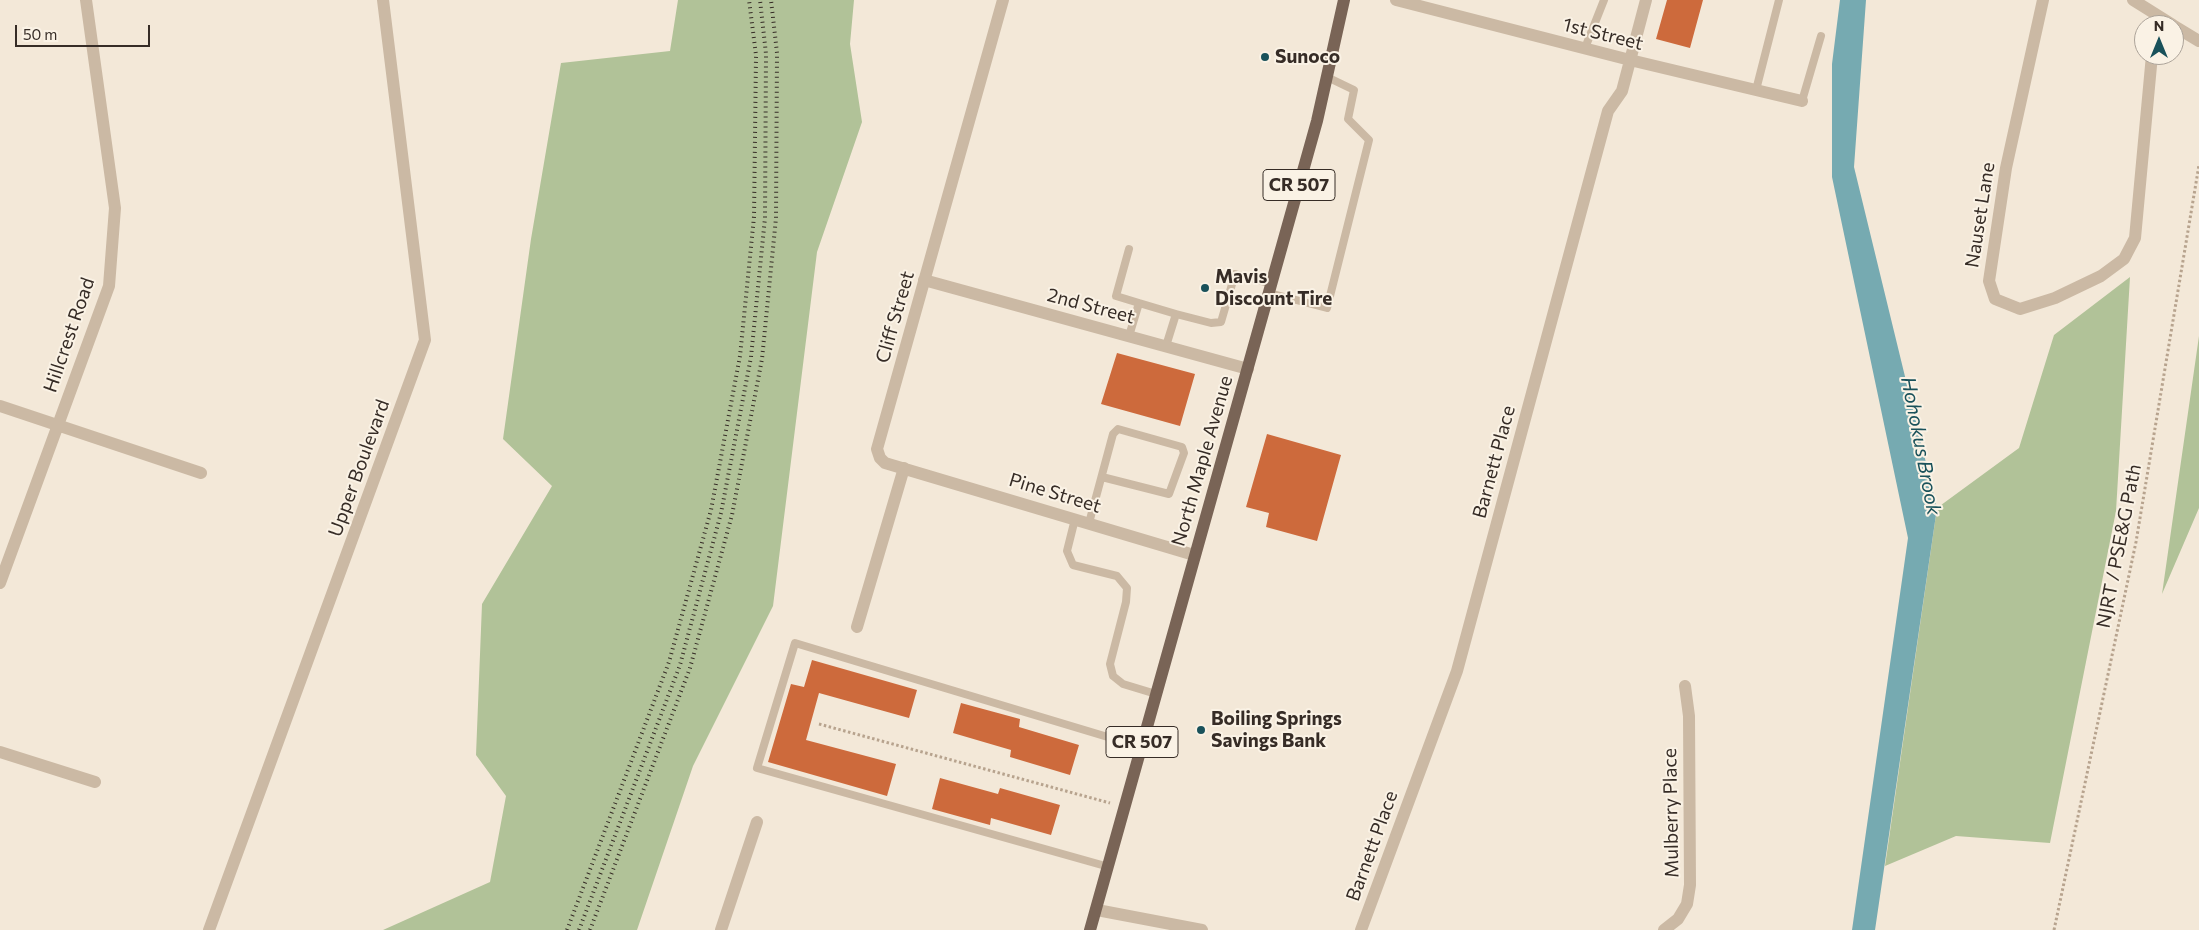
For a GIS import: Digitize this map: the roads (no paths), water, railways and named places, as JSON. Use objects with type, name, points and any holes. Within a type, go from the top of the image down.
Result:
[{"type":"main road","name":"North Maple Avenue","points":[[1090,930],[1317,121],[1344,0]]},
{"type":"street","name":"Hillcrest Road","points":[[0,583],[109,286],[115,208],[86,0]]},
{"type":"street","name":"Upper Boulevard","points":[[209,930],[425,340],[383,0]]},
{"type":"street","name":"Cliff Street","points":[[904,468],[885,463],[880,458],[877,449],[1003,0]]},
{"type":"street","name":"1st Street","points":[[1396,0],[1630,60],[1802,101]]},
{"type":"street","name":"Barnett Place","points":[[1361,930],[1457,671],[1608,111],[1622,92],[1646,0]]},
{"type":"street","name":"Nauset Lane","points":[[2043,0],[2006,168],[1989,281],[1995,299],[2020,309],[2046,301],[2101,276],[2124,259],[2134,238],[2151,65]]},
{"type":"street","points":[[2133,0],[2150,15]]},
{"type":"street","points":[[2184,31],[2199,41]]},
{"type":"street","name":"2nd Street","points":[[924,280],[1248,369]]},
{"type":"street","points":[[0,406],[201,472]]},
{"type":"street","points":[[857,627],[904,468]]},
{"type":"street","name":"Pine Street","points":[[904,468],[1194,555]]},
{"type":"street","name":"Mulberry Place","points":[[1664,930],[1678,919],[1687,904],[1690,885],[1689,716],[1684,686]]},
{"type":"street","points":[[0,752],[95,782]]},
{"type":"street","points":[[725,929],[757,822]]},
{"type":"street","points":[[1097,910],[1202,930]]},
{"type":"lane","points":[[1585,48],[1604,0]]},
{"type":"lane","points":[[1756,90],[1780,0]]},
{"type":"lane","points":[[1802,101],[1821,36]]},
{"type":"lane","points":[[1129,249],[1116,296],[1139,303],[1211,323],[1221,322],[1235,274],[1327,308],[1369,140],[1348,119],[1354,90],[1327,77]]},
{"type":"lane","points":[[1129,336],[1139,303]]},
{"type":"lane","points":[[1166,346],[1176,314]]},
{"type":"lane","points":[[1089,523],[1113,434],[1118,429],[1182,447],[1184,452],[1169,494],[1102,477]]},
{"type":"lane","points":[[1075,519],[1066,551],[1073,565],[1117,576],[1126,588],[1126,602],[1110,664],[1113,676],[1123,684],[1156,694]]},
{"type":"lane","points":[[1109,867],[757,768],[796,643],[1141,747]]},
{"type":"water","name":"Hohokus Brook","points":[[1840,0],[1866,0],[1854,167],[1937,508],[1875,930],[1852,930],[1908,538],[1832,177],[1832,64]]},
{"type":"railway","points":[[567,930],[669,662],[711,510],[740,356],[754,217],[756,55],[749,0]]},
{"type":"railway","points":[[579,930],[680,665],[721,513],[751,357],[765,218],[766,54],[760,0]]},
{"type":"railway","points":[[590,930],[690,668],[732,515],[762,359],[776,218],[777,53],[771,0]]},
{"type":"place","name":"Sunoco","points":[[1265,57]]},
{"type":"place","name":"Mavis Discount Tire","points":[[1205,288]]},
{"type":"place","name":"Boiling Springs Savings Bank","points":[[1201,730]]}]
